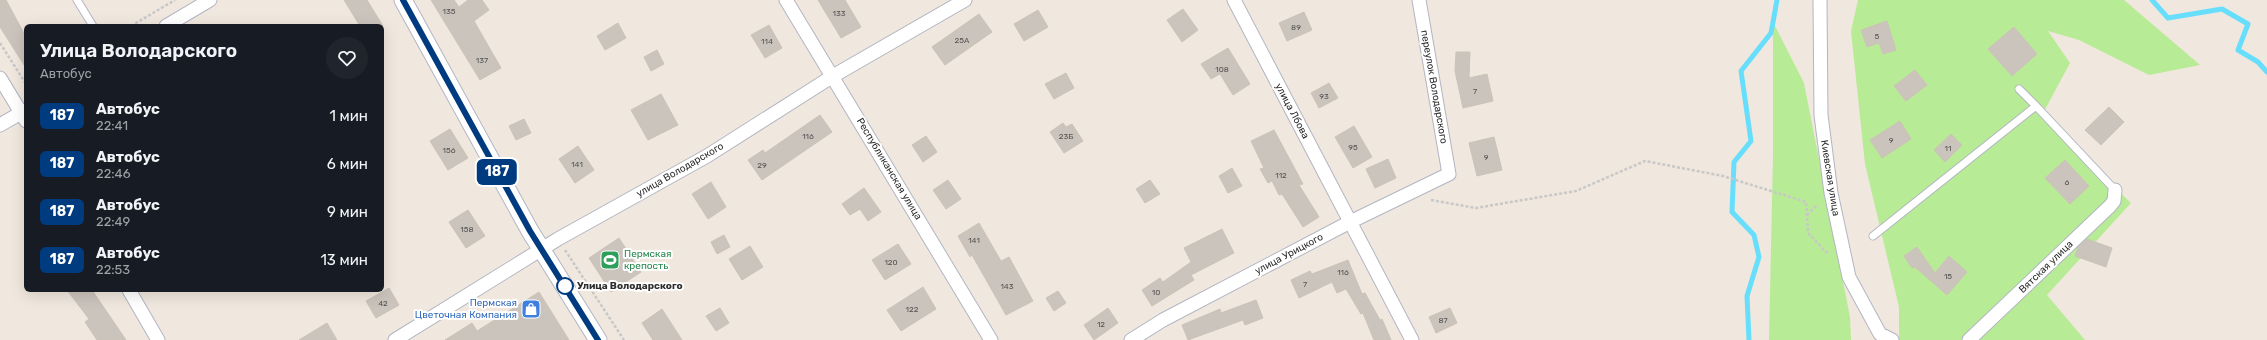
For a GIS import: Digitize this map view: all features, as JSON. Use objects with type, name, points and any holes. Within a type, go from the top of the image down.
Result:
[{"type":"street","points":[[169,24],[210,0]]},
{"type":"street","points":[[403,0],[541,250],[598,340]]},
{"type":"street","name":"Республиканская улица","points":[[786,0],[834,76],[991,340]]},
{"type":"street","name":"улица Володарского","points":[[395,340],[558,238],[707,156],[834,76],[965,0]]},
{"type":"street","name":"улица Лбова","points":[[1234,0],[1412,340]]},
{"type":"street","name":"переулок Володарского","points":[[1419,0],[1449,174]]},
{"type":"street","name":"Киевская улица","points":[[1820,0],[1821,115],[1830,193],[1849,277],[1884,338]]},
{"type":"street","points":[[0,78],[24,114],[0,125]]},
{"type":"street","name":"улица Урицкого","points":[[1131,340],[1164,320],[1350,222],[1449,174]]},
{"type":"street","name":"Вятская улица","points":[[1970,340],[2110,206],[2114,201],[2115,190]]},
{"type":"street","points":[[130,292],[158,340]]},
{"type":"lane","points":[[77,0],[92,24]]},
{"type":"lane","points":[[2019,89],[2115,190]]},
{"type":"lane","points":[[1873,236],[2036,106]]},
{"type":"path","points":[[134,24],[175,0]]},
{"type":"path","points":[[0,43],[24,81]]},
{"type":"path","points":[[1405,196],[1476,208],[1576,191],[1645,161],[1723,176],[1806,202],[1808,232],[1829,255]]},
{"type":"path","points":[[558,238],[624,340]]},
{"type":"green space","points":[[1858,0],[2124,0],[2200,65],[2149,75],[2079,40],[2048,31],[2070,63],[2041,117],[2131,203],[2047,295],[2085,340],[1899,340],[1899,307],[1865,164],[1851,31]]},
{"type":"green space","points":[[1773,22],[1804,83],[1850,317],[1851,340],[1769,340],[1773,156]]},
{"type":"building","points":[[0,0],[6,0],[24,33],[24,65],[0,27]]},
{"type":"building","points":[[344,0],[367,0],[382,24],[359,24]]},
{"type":"building","points":[[431,0],[454,0],[459,7],[468,0],[482,0],[489,10],[474,21],[501,68],[480,80]]},
{"type":"building","points":[[818,0],[845,0],[861,27],[841,38]]},
{"type":"building","points":[[1183,9],[1198,30],[1182,42],[1167,20]]},
{"type":"building","points":[[1038,10],[1048,27],[1024,41],[1014,24]]},
{"type":"building","points":[[1304,12],[1312,30],[1287,41],[1279,23]]},
{"type":"building","points":[[979,14],[992,32],[945,65],[932,47]]},
{"type":"building","points":[[1887,21],[1896,50],[1883,54],[1879,43],[1867,47],[1861,30]]},
{"type":"building","points":[[618,23],[626,38],[605,50],[597,36]]},
{"type":"building","points":[[769,25],[782,48],[765,58],[751,35]]},
{"type":"building","points":[[2014,27],[2037,54],[2012,76],[1988,49]]},
{"type":"building","points":[[1228,48],[1250,84],[1233,95],[1220,74],[1211,79],[1201,64]]},
{"type":"building","points":[[657,50],[664,64],[651,71],[644,57]]},
{"type":"building","points":[[1456,52],[1470,52],[1469,78],[1487,74],[1493,101],[1463,108],[1455,71]]},
{"type":"building","points":[[1915,70],[1927,85],[1906,101],[1894,86]]},
{"type":"building","points":[[1066,73],[1074,88],[1054,99],[1045,84]]},
{"type":"building","points":[[1329,83],[1338,98],[1319,108],[1311,93]]},
{"type":"building","points":[[661,94],[678,125],[648,140],[631,110]]},
{"type":"building","points":[[2109,107],[2124,122],[2101,145],[2085,130]]},
{"type":"building","points":[[820,115],[832,132],[762,180],[748,160],[763,150],[765,153]]},
{"type":"building","points":[[524,119],[531,133],[516,140],[509,126]]},
{"type":"building","points":[[1900,121],[1911,139],[1882,158],[1870,140]]},
{"type":"building","points":[[1063,123],[1066,127],[1072,124],[1083,141],[1064,153],[1050,132]]},
{"type":"building","points":[[1354,126],[1372,157],[1353,168],[1335,137]]},
{"type":"building","points":[[450,129],[468,158],[448,170],[430,141]]},
{"type":"building","points":[[1274,130],[1303,184],[1299,185],[1319,217],[1303,227],[1282,194],[1279,195],[1272,181],[1268,183],[1260,169],[1264,168],[1251,141]]},
{"type":"building","points":[[1951,134],[1962,145],[1945,162],[1934,150]]},
{"type":"building","points":[[926,136],[937,152],[923,162],[912,145]]},
{"type":"building","points":[[1494,137],[1502,170],[1477,176],[1469,143]]},
{"type":"building","points":[[578,146],[594,170],[575,183],[559,159]]},
{"type":"building","points":[[1388,159],[1396,178],[1375,188],[1366,169]]},
{"type":"building","points":[[2065,160],[2089,186],[2070,204],[2045,178]]},
{"type":"building","points":[[1232,168],[1242,186],[1228,193],[1219,176]]},
{"type":"building","points":[[948,180],[961,199],[946,209],[933,190]]},
{"type":"building","points":[[1150,180],[1160,194],[1145,203],[1136,189]]},
{"type":"building","points":[[711,182],[726,207],[708,219],[692,194]]},
{"type":"building","points":[[864,188],[881,212],[868,221],[860,209],[850,215],[842,204]]},
{"type":"building","points":[[468,210],[485,236],[466,248],[449,222]]},
{"type":"building","points":[[979,223],[1001,261],[1009,257],[1033,301],[1006,315],[972,255],[970,257],[958,236]]},
{"type":"building","points":[[1222,229],[1234,253],[1191,275],[1194,280],[1152,306],[1142,290],[1160,278],[1163,282],[1191,262],[1184,248]]},
{"type":"building","points":[[724,235],[730,247],[717,254],[711,242]]},
{"type":"building","points":[[619,238],[641,272],[611,292],[589,258]]},
{"type":"building","points":[[2087,239],[2112,248],[2106,267],[2075,256],[2078,247]]},
{"type":"building","points":[[898,244],[911,264],[885,280],[872,260]]},
{"type":"building","points":[[750,246],[763,267],[742,280],[729,259]]},
{"type":"building","points":[[1917,247],[1935,273],[1949,256],[1967,272],[1947,295],[1915,267],[1912,268],[1904,256]]},
{"type":"building","points":[[1348,260],[1362,294],[1365,293],[1380,320],[1382,319],[1391,340],[1374,340],[1363,313],[1361,314],[1346,289],[1337,293],[1332,282],[1299,298],[1291,280],[1310,271],[1312,274]]},
{"type":"building","points":[[923,287],[936,309],[901,331],[887,310]]},
{"type":"building","points":[[389,288],[399,305],[376,318],[366,301]]},
{"type":"building","points":[[1058,291],[1066,303],[1054,311],[1046,298]]},
{"type":"building","points":[[69,292],[93,292],[126,340],[97,340],[85,322],[89,319]]},
{"type":"building","name":"Пермская Цветочная Компания","points":[[539,292],[569,340],[445,340],[472,323],[477,331]]},
{"type":"building","points":[[1256,300],[1263,318],[1245,325],[1243,320],[1188,340],[1182,325],[1220,309],[1221,313]]},
{"type":"building","points":[[720,308],[729,323],[716,331],[706,316]]},
{"type":"building","points":[[1108,308],[1118,323],[1094,340],[1084,325]]},
{"type":"building","points":[[1450,308],[1457,323],[1436,333],[1429,317]]},
{"type":"building","points":[[662,309],[682,340],[653,340],[642,323]]},
{"type":"building","points":[[327,323],[337,340],[299,340]]},
{"type":"waterway","points":[[1749,340],[1747,296],[1759,257],[1754,235],[1732,212],[1734,162],[1751,141],[1741,71],[1771,33],[1777,0]]},
{"type":"waterway","points":[[2152,0],[2168,18],[2222,9],[2248,24],[2238,50],[2258,62],[2267,72]]},
{"type":"bus line","name":"187","points":[[403,0],[530,231],[598,340]]},
{"type":"place","name":"Пермская крепость","points":[[610,260]]},
{"type":"place","name":"Улица Володарского","points":[[565,286]]},
{"type":"place","name":"Пермская Цветочная Компания","points":[[531,309]]}]
